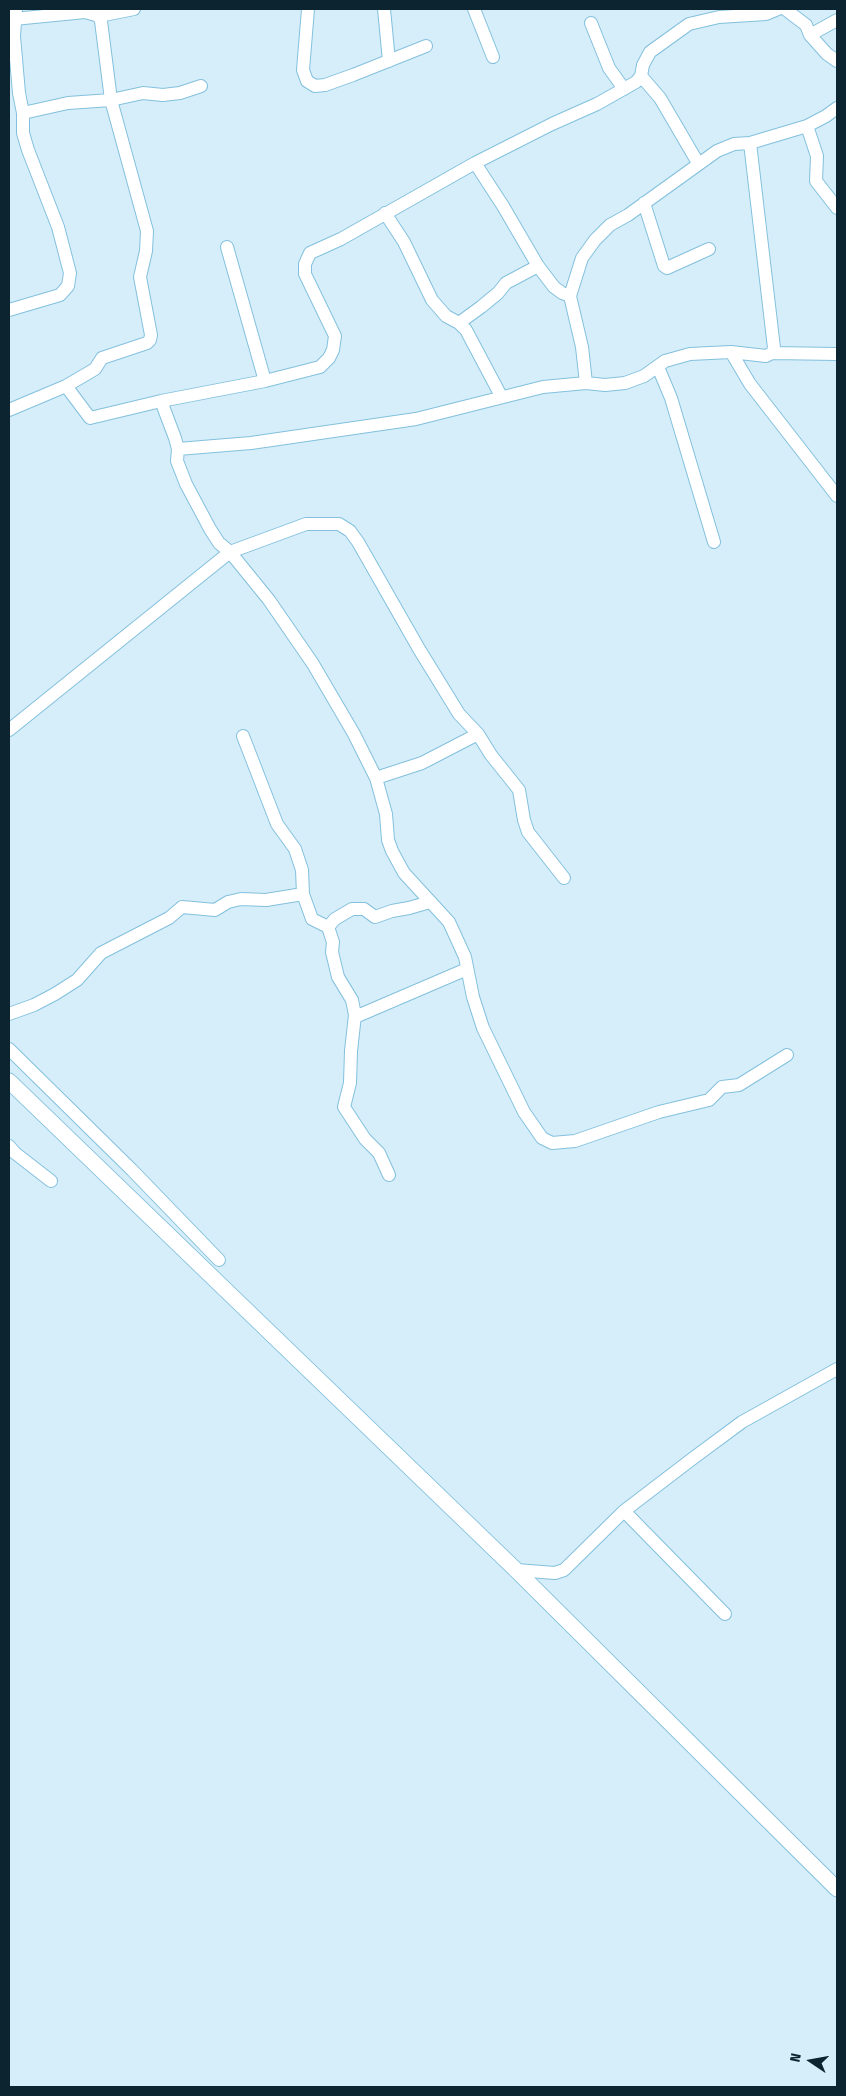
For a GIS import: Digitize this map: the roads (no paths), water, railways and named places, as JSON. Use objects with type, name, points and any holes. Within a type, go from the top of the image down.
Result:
[{"type":"main road","points":[[9,1081],[516,1570],[837,1889]]},
{"type":"street","points":[[9,310],[60,295],[68,286],[70,273],[66,252],[54,214],[25,142],[23,113],[11,37],[15,14],[85,12],[99,16],[134,9]]},
{"type":"street","points":[[308,9],[303,70],[307,81],[315,86],[325,85],[426,46]]},
{"type":"street","points":[[384,9],[389,61]]},
{"type":"street","points":[[474,9],[493,57]]},
{"type":"street","points":[[66,386],[90,418],[161,401],[265,381],[320,367],[329,358],[333,350],[334,336],[305,274],[305,264],[310,253],[341,239],[475,163],[596,104],[636,82],[641,76],[643,65],[650,52],[689,24],[720,17],[766,14],[778,9]]},
{"type":"street","points":[[785,9],[806,25],[810,35],[827,54],[837,61]]},
{"type":"street","points":[[9,410],[66,386],[95,369],[102,358],[147,343],[150,340],[140,277],[146,250],[147,231],[111,100],[99,16]]},
{"type":"street","points":[[810,35],[837,20]]},
{"type":"street","points":[[591,23],[609,68],[624,89]]},
{"type":"street","points":[[641,76],[660,98],[698,163]]},
{"type":"street","points":[[23,113],[68,104],[111,100],[143,93],[163,95],[180,93],[201,86]]},
{"type":"street","points":[[586,383],[582,347],[570,296],[582,258],[595,240],[610,225],[717,151],[734,144],[750,143],[806,126],[837,108]]},
{"type":"street","points":[[806,126],[817,156],[816,180],[837,208]]},
{"type":"street","points":[[750,143],[774,348],[772,353]]},
{"type":"street","points":[[475,163],[538,266],[554,287],[570,296]]},
{"type":"street","points":[[644,203],[664,266],[671,268],[709,249]]},
{"type":"street","points":[[385,213],[404,242],[432,300],[446,316],[459,322],[466,330],[501,396]]},
{"type":"street","points":[[227,247],[265,381]]},
{"type":"street","points":[[459,322],[481,307],[506,284],[538,266]]},
{"type":"street","points":[[178,450],[232,446],[381,424],[472,406],[501,396],[543,387],[586,383],[605,385],[625,383],[644,376],[672,358],[710,352],[732,352],[766,356],[772,353],[837,354]]},
{"type":"street","points":[[732,352],[750,384],[837,496]]},
{"type":"street","points":[[658,367],[671,398],[714,542]]},
{"type":"street","points":[[161,401],[178,450],[177,461],[190,492],[219,543],[230,552],[269,600],[313,664],[354,734],[376,778],[392,852],[404,873],[449,922],[459,940],[478,1013],[492,1049],[524,1112],[542,1138],[552,1143],[574,1141],[659,1112],[709,1100],[722,1088],[739,1085],[787,1055]]},
{"type":"street","points":[[9,730],[230,552],[306,524],[339,524],[350,531],[459,714],[478,734],[491,755],[519,790],[528,832],[564,878]]},
{"type":"street","points":[[376,778],[422,763],[478,734]]},
{"type":"street","points":[[243,736],[277,824],[296,849],[302,870],[303,894],[312,918],[328,927],[333,942],[332,952],[338,978],[352,1000],[355,1017],[350,1083],[344,1106],[365,1139],[379,1153],[389,1176]]},
{"type":"street","points":[[9,1014],[34,1005],[55,994],[77,980],[101,953],[169,918],[182,907],[215,910],[228,902],[242,899],[266,900],[303,894]]},
{"type":"street","points":[[328,927],[335,919],[352,908],[364,909],[376,917],[392,910],[409,908],[430,902]]},
{"type":"street","points":[[355,1017],[467,969]]},
{"type":"street","points":[[9,1049],[145,1183],[219,1260]]},
{"type":"street","points":[[9,1146],[15,1153],[51,1181]]},
{"type":"street","points":[[516,1570],[555,1573],[564,1570],[624,1511],[742,1422],[837,1368]]},
{"type":"street","points":[[624,1511],[725,1614]]}]
